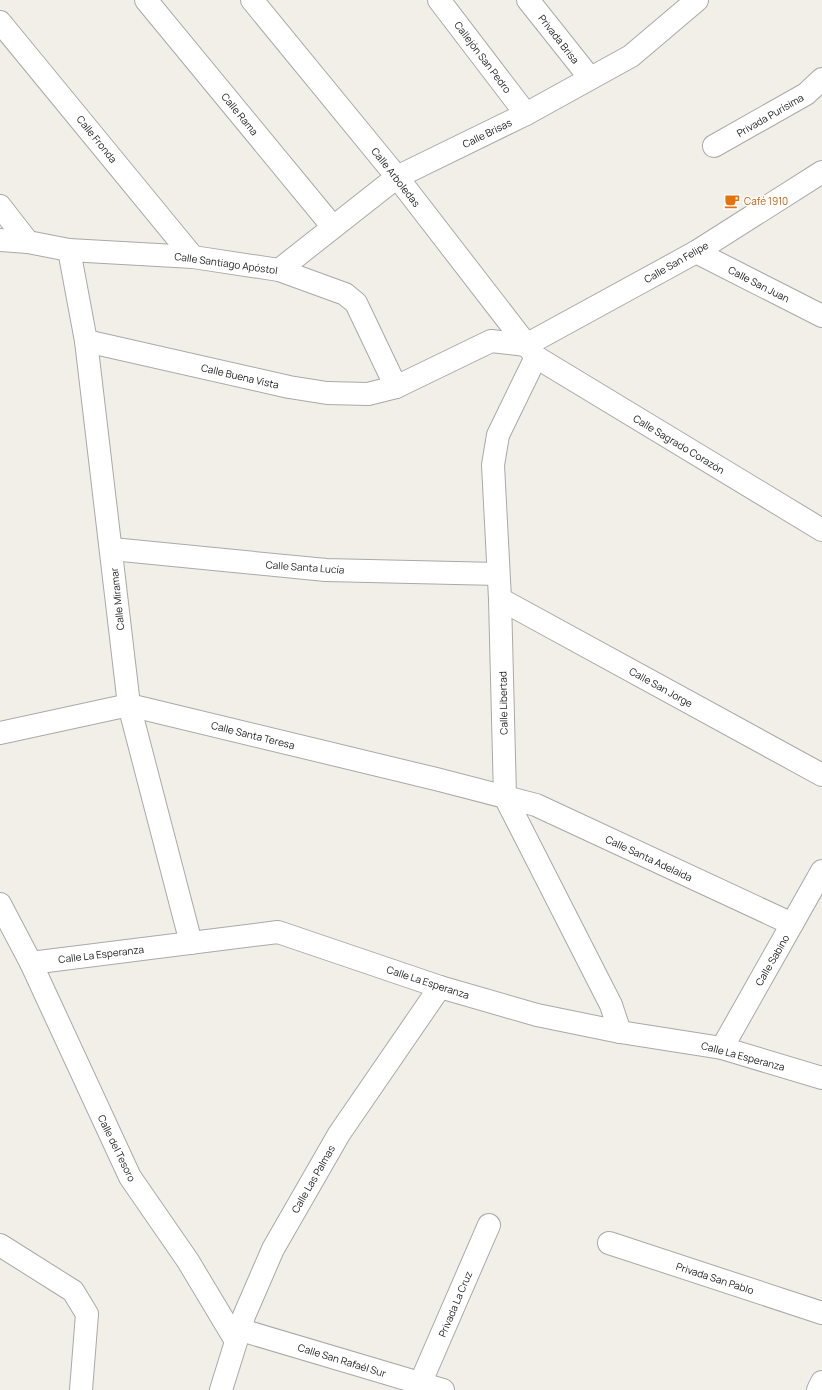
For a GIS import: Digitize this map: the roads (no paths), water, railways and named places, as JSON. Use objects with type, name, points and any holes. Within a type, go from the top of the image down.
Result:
[{"type":"street","name":"Calle Rama","points":[[146,0],[333,227]]},
{"type":"street","name":"Calle Arboledas","points":[[252,0],[397,177],[531,351]]},
{"type":"street","name":"Callejón San Pedro","points":[[439,0],[526,114]]},
{"type":"street","name":"Privada Brisa","points":[[528,0],[590,78]]},
{"type":"street","name":"Calle Brisas","points":[[280,270],[397,177],[526,114],[631,56],[697,0]]},
{"type":"street","name":"Calle Fronda","points":[[0,22],[193,257]]},
{"type":"street","name":"Privada Purísima","points":[[714,146],[806,94],[822,79]]},
{"type":"street","name":"Calle San Felipe","points":[[531,351],[696,252],[822,172]]},
{"type":"street","points":[[0,206],[28,242]]},
{"type":"street","name":"Calle Santiago Apóstol","points":[[0,240],[28,242],[69,250],[193,257],[280,270],[345,294],[356,302],[396,387]]},
{"type":"street","name":"Calle Miramar","points":[[69,250],[86,341],[112,549],[129,705],[191,943]]},
{"type":"street","name":"Calle San Juan","points":[[696,252],[822,316]]},
{"type":"street","name":"Calle Buena Vista","points":[[86,341],[289,387],[328,393],[368,394],[396,387]]},
{"type":"street","points":[[396,387],[491,341],[531,351]]},
{"type":"street","name":"Calle Sagrado Corazón","points":[[531,351],[822,530]]},
{"type":"street","name":"Calle Libertad","points":[[531,351],[498,435],[493,465],[500,599],[505,797],[611,1005],[620,1032]]},
{"type":"street","name":"Calle Santa Lucía","points":[[112,549],[326,570],[498,574]]},
{"type":"street","name":"Calle San Jorge","points":[[500,599],[822,775]]},
{"type":"street","name":"Calle Santa Teresa","points":[[0,733],[129,705],[505,797]]},
{"type":"street","name":"Calle Santa Adelaida","points":[[505,797],[536,805],[792,924]]},
{"type":"street","name":"Calle Sabino","points":[[722,1048],[822,871]]},
{"type":"street","name":"Calle del Tesoro","points":[[0,904],[31,963],[130,1177],[238,1336]]},
{"type":"street","name":"Calle La Esperanza","points":[[31,963],[278,932],[440,987],[537,1015],[620,1032],[722,1048],[822,1078]]},
{"type":"street","name":"Calle Las Palmas","points":[[221,1390],[244,1316],[273,1249],[339,1134],[440,987]]},
{"type":"street","name":"Privada La Cruz","points":[[420,1384],[489,1225]]},
{"type":"street","name":"Privada San Pablo","points":[[609,1243],[822,1313]]},
{"type":"street","points":[[0,1245],[73,1291],[87,1314],[81,1390]]},
{"type":"street","name":"Calle San Rafaél Sur","points":[[238,1336],[443,1390]]},
{"type":"street","points":[[818,1390],[822,1382]]},
{"type":"place","name":"Café 1910","points":[[732,201]]}]
